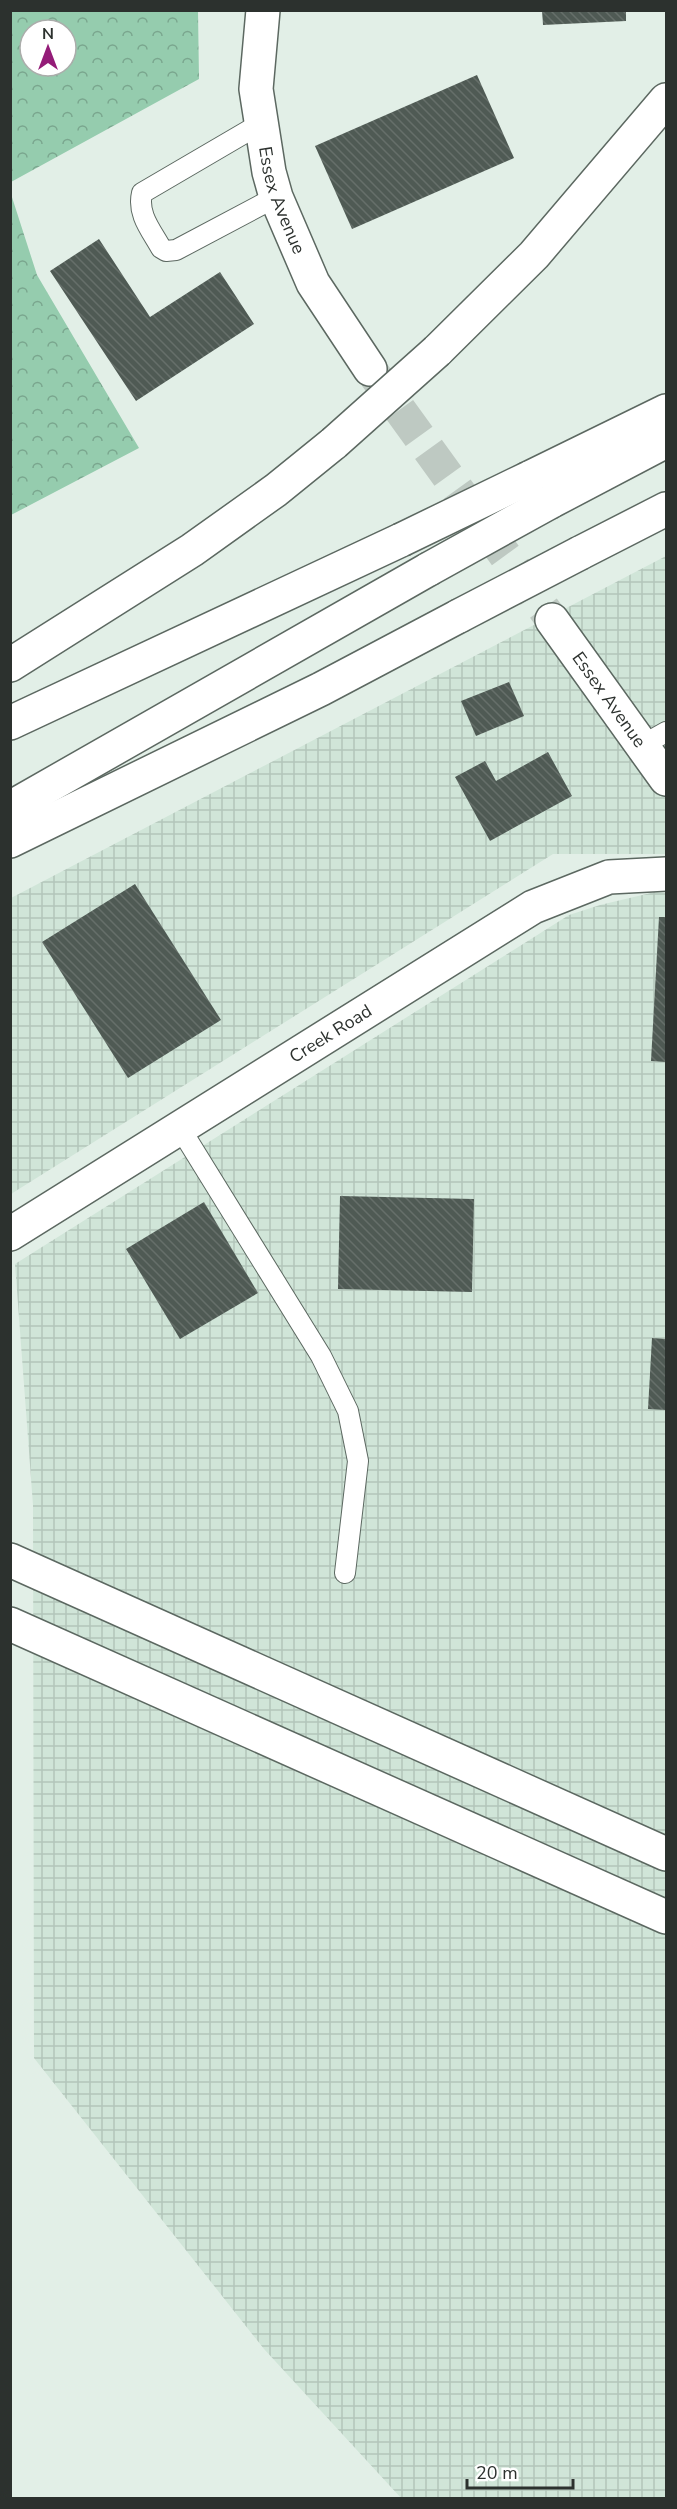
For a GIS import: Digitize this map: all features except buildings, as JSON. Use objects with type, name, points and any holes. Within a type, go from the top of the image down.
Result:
[{"type":"main road","name":"Essex Avenue","points":[[263,10],[256,89],[260,124],[276,197],[313,283],[370,369]]},
{"type":"main road","points":[[10,665],[192,550],[293,478],[437,351],[534,255],[666,100]]},
{"type":"main road","points":[[10,808],[429,569],[539,490],[666,411]]},
{"type":"main road","points":[[10,723],[401,540],[666,441]]},
{"type":"main road","points":[[10,841],[321,689],[666,510]]},
{"type":"main road","name":"Essex Avenue","points":[[552,620],[655,738],[666,778]]},
{"type":"main road","name":"Creek Road","points":[[10,1234],[533,907],[609,877],[666,874]]},
{"type":"main road","points":[[10,1560],[666,1854]]},
{"type":"main road","points":[[10,1623],[666,1917]]},
{"type":"lane","points":[[260,124],[142,193],[141,213],[161,248],[166,251],[176,250],[276,197]]},
{"type":"lane","points":[[180,1128],[321,1356],[348,1411],[358,1461],[345,1573]]},
{"type":"shaded area","points":[[666,556],[666,854],[553,854],[11,1194],[11,898]]},
{"type":"shaded area","points":[[655,892],[666,893],[666,2498],[401,2498],[264,2349],[34,2058],[33,1505],[15,1264],[569,915]]},
{"type":"green space","points":[[11,10],[198,11],[199,79],[11,182]]},
{"type":"green space","points":[[10,191],[37,275],[139,448],[11,515]]},
{"type":"tunnel","points":[[371,370],[552,620]]}]
